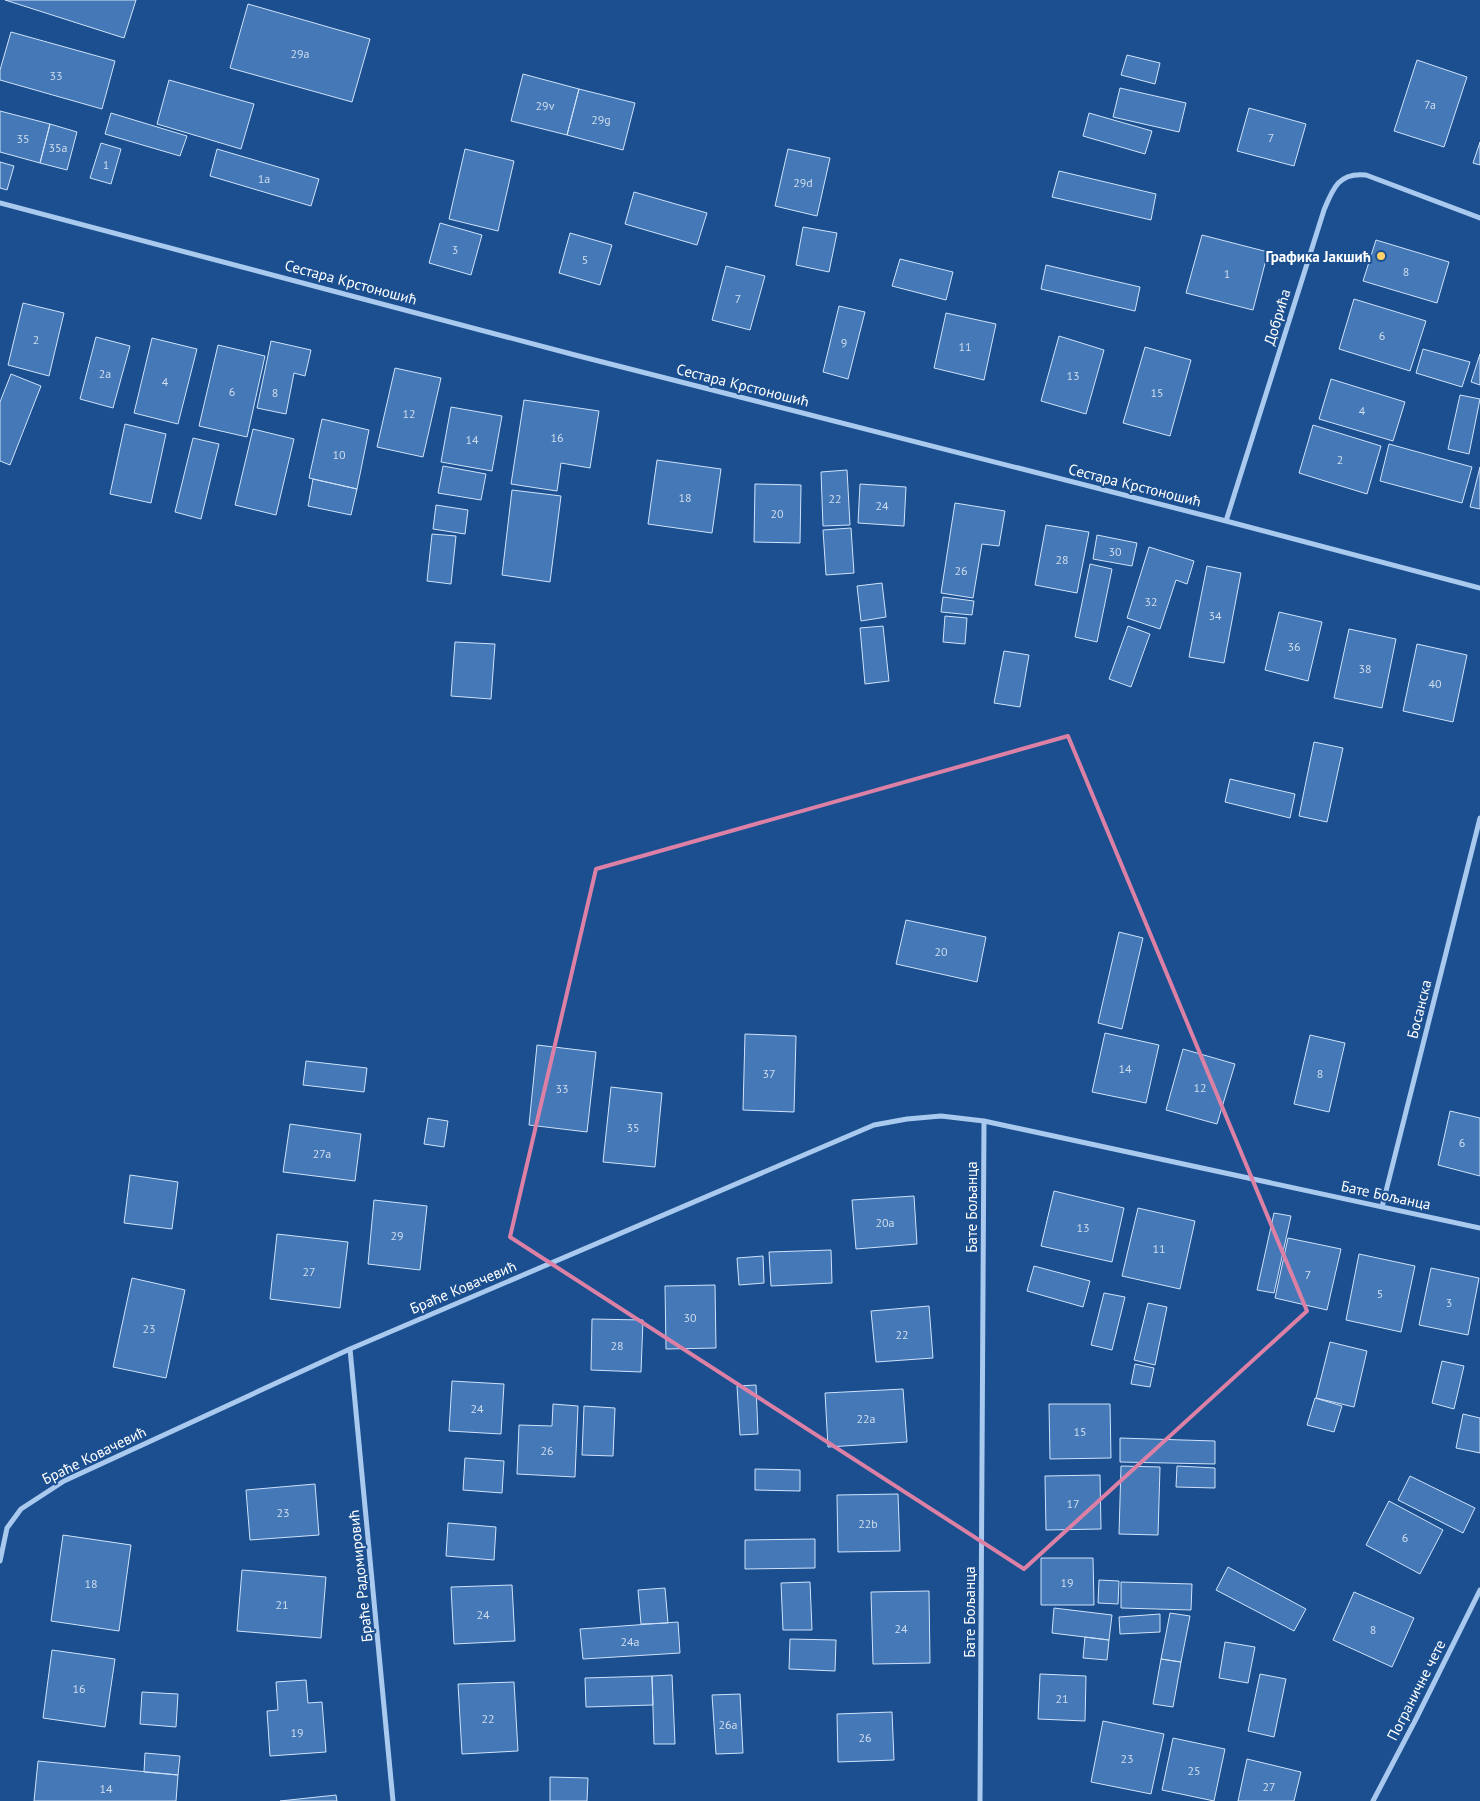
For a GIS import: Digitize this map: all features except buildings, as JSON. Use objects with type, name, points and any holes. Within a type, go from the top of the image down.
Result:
[{"type":"street","name":"Добрића","points":[[1226,521],[1324,210],[1329,197],[1342,179],[1354,174],[1366,175],[1480,218]]},
{"type":"street","name":"Сестара Крстоношић","points":[[0,203],[576,355],[1480,588]]},
{"type":"street","name":"Босанска","points":[[1382,1207],[1480,818]]},
{"type":"street","name":"Браће Ковачевић","points":[[0,1561],[7,1528],[22,1509],[64,1481],[350,1349],[874,1125],[907,1118],[941,1116],[984,1121]]},
{"type":"street","name":"Бате Бољанца","points":[[980,1801],[984,1121],[1480,1228]]},
{"type":"street","name":"Браће Радомировић","points":[[350,1349],[393,1801]]},
{"type":"street","name":"Пограничне чете","points":[[1373,1801],[1480,1590]]},
{"type":"highlighted area","points":[[1068,736],[1307,1311],[1024,1569],[510,1237],[596,869]]},
{"type":"place","name":"Графика Јакшић","points":[[1381,256]]}]
